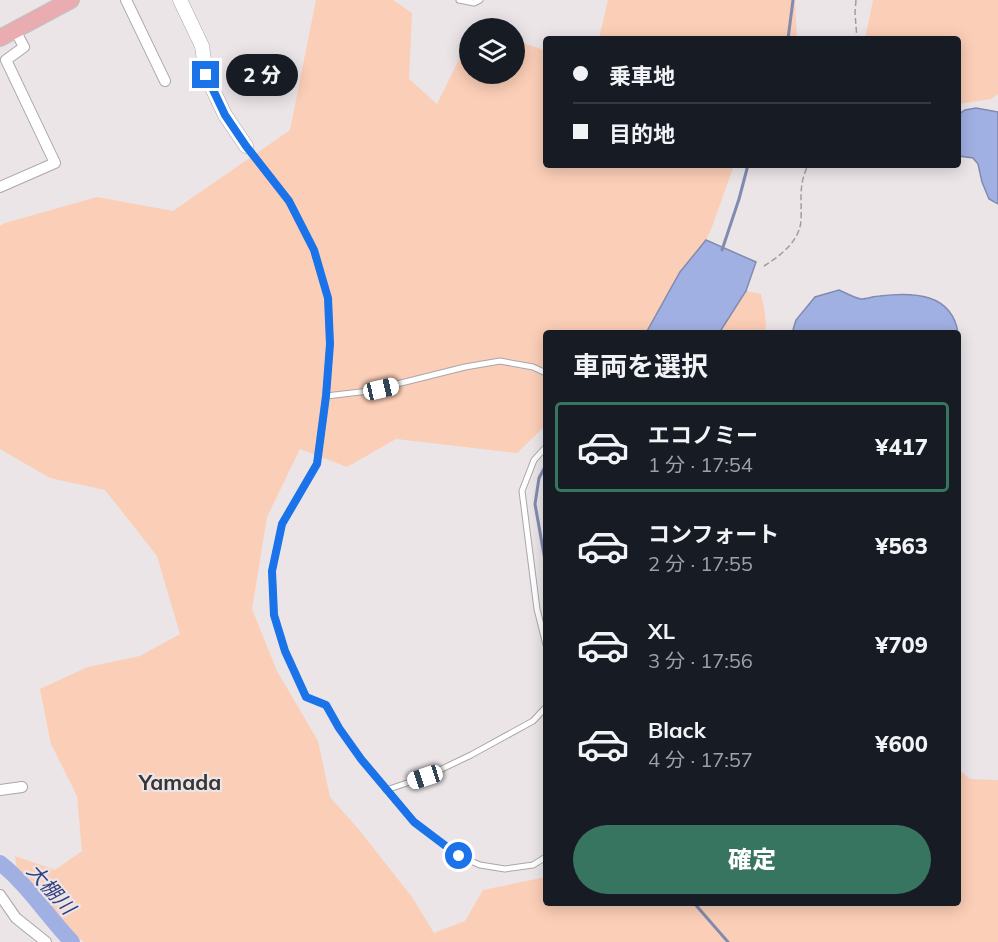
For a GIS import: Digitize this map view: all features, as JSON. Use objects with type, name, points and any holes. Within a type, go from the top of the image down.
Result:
[{"type":"main road","points":[[7,34],[71,0]]},
{"type":"street","points":[[126,0],[165,81]]},
{"type":"street","points":[[180,0],[202,46],[206,75],[225,115],[246,146]]},
{"type":"street","points":[[0,187],[55,163],[6,60],[24,47],[7,34]]},
{"type":"street","points":[[0,790],[22,787]]},
{"type":"street","points":[[0,895],[16,918],[46,942]]},
{"type":"lane","points":[[459,0],[474,3],[480,0]]},
{"type":"lane","points":[[246,146],[289,201],[314,250],[328,298],[330,344],[317,464],[282,524],[272,571],[274,615],[285,651],[306,697],[326,705],[361,759],[414,822],[459,856],[480,866],[505,869],[533,864],[543,859]]},
{"type":"lane","points":[[326,396],[369,391],[465,367],[500,361],[533,367],[543,372]]},
{"type":"lane","points":[[543,450],[534,460],[522,491],[537,609],[543,633]]},
{"type":"lane","points":[[386,790],[425,777],[471,755],[533,721],[543,710]]},
{"type":"path","points":[[856,0],[857,36]]},
{"type":"path","points":[[764,266],[779,257],[798,235],[801,222],[801,184],[807,168]]},
{"type":"shaded area","points":[[316,0],[393,0],[412,13],[409,79],[437,104],[459,59],[459,84],[525,84],[525,44],[543,50],[543,168],[733,168],[706,240],[680,272],[648,330],[543,330],[543,428],[517,453],[396,439],[347,467],[300,449],[267,517],[252,609],[277,671],[318,741],[330,797],[412,897],[434,933],[465,921],[483,890],[543,878],[543,906],[961,906],[961,772],[970,779],[998,780],[998,942],[84,942],[20,892],[15,856],[55,870],[82,851],[77,796],[51,744],[40,689],[88,667],[140,656],[180,634],[157,556],[105,490],[50,478],[0,449],[0,226],[97,197],[173,211],[290,130]]},
{"type":"shaded area","points":[[608,0],[795,0],[797,36],[600,36]]},
{"type":"shaded area","points":[[873,0],[998,0],[998,94],[991,99],[961,104],[961,36],[866,36]]},
{"type":"shaded area","points":[[746,291],[761,294],[765,330],[721,330]]},
{"type":"water","points":[[976,108],[998,112],[998,204],[989,199],[978,164],[973,158],[961,156],[961,113]]},
{"type":"water","points":[[706,240],[756,262],[746,291],[721,330],[648,330],[680,272]]},
{"type":"water","points":[[839,290],[861,299],[905,294],[918,295],[939,303],[948,310],[957,330],[793,330],[796,320],[815,297]]},
{"type":"waterway","points":[[788,36],[793,0]]},
{"type":"waterway","points":[[722,250],[747,168]]},
{"type":"waterway","points":[[543,471],[539,478],[535,504],[543,549]]},
{"type":"waterway","name":"大棚川","points":[[0,863],[20,881],[72,942]]},
{"type":"waterway","points":[[697,906],[728,942]]},
{"type":"district","name":"Yamada","points":[[180,783]]},
{"type":"route","points":[[206,75],[225,115],[289,201],[314,250],[328,298],[330,344],[317,464],[282,524],[272,571],[274,615],[285,651],[306,697],[326,705],[361,759],[414,822],[459,856]]}]
